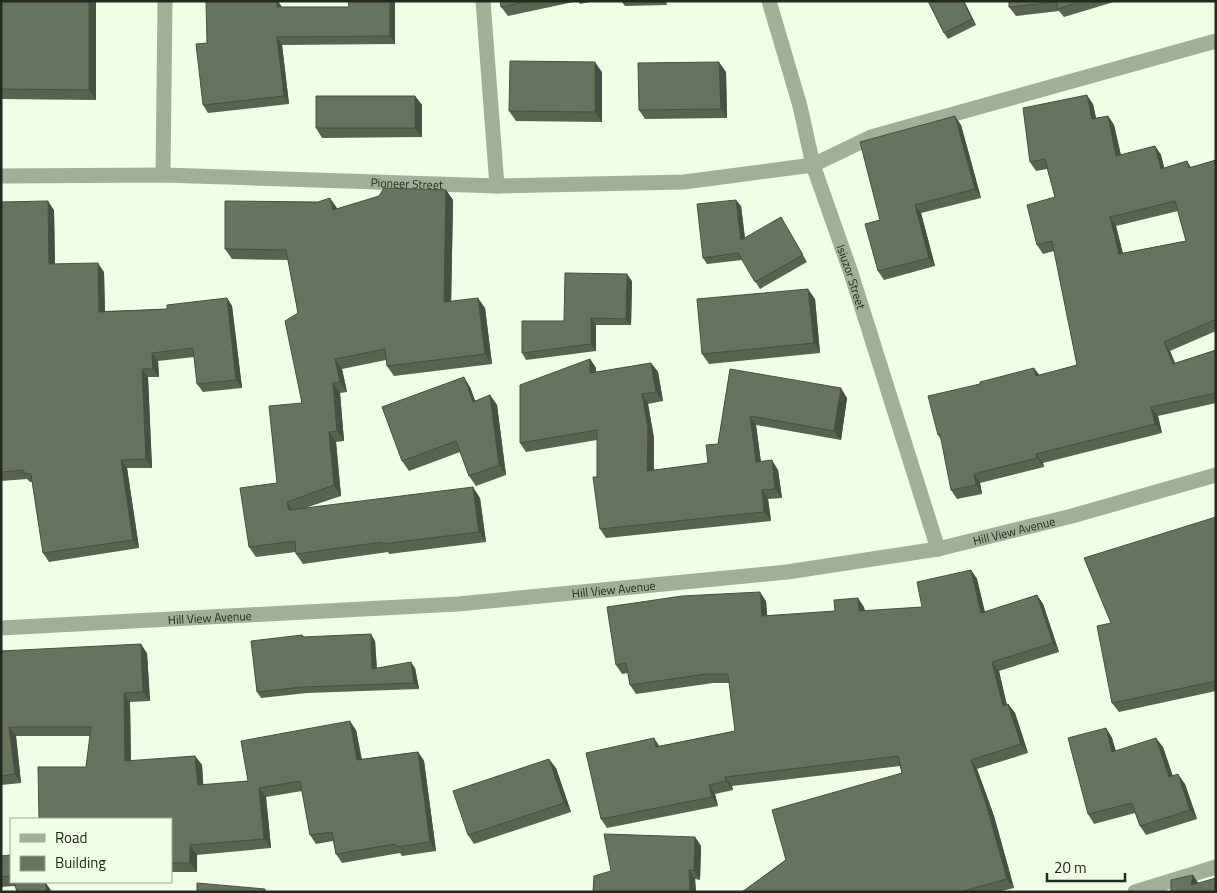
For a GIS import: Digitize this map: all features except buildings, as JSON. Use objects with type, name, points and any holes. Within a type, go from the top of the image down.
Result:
[{"type":"street","points":[[163,175],[165,1]]},
{"type":"street","points":[[483,1],[497,186]]},
{"type":"street","name":"Isiuzor Street","points":[[769,1],[800,106],[813,165],[851,273],[938,549]]},
{"type":"street","name":"Pioneer Street","points":[[1,176],[163,175],[497,186],[684,182],[813,165],[870,137],[1216,41]]},
{"type":"street","name":"Hill View Avenue","points":[[1,628],[458,604],[787,572],[938,549],[1072,516],[1216,475]]},
{"type":"street","points":[[1135,892],[1216,867]]}]
